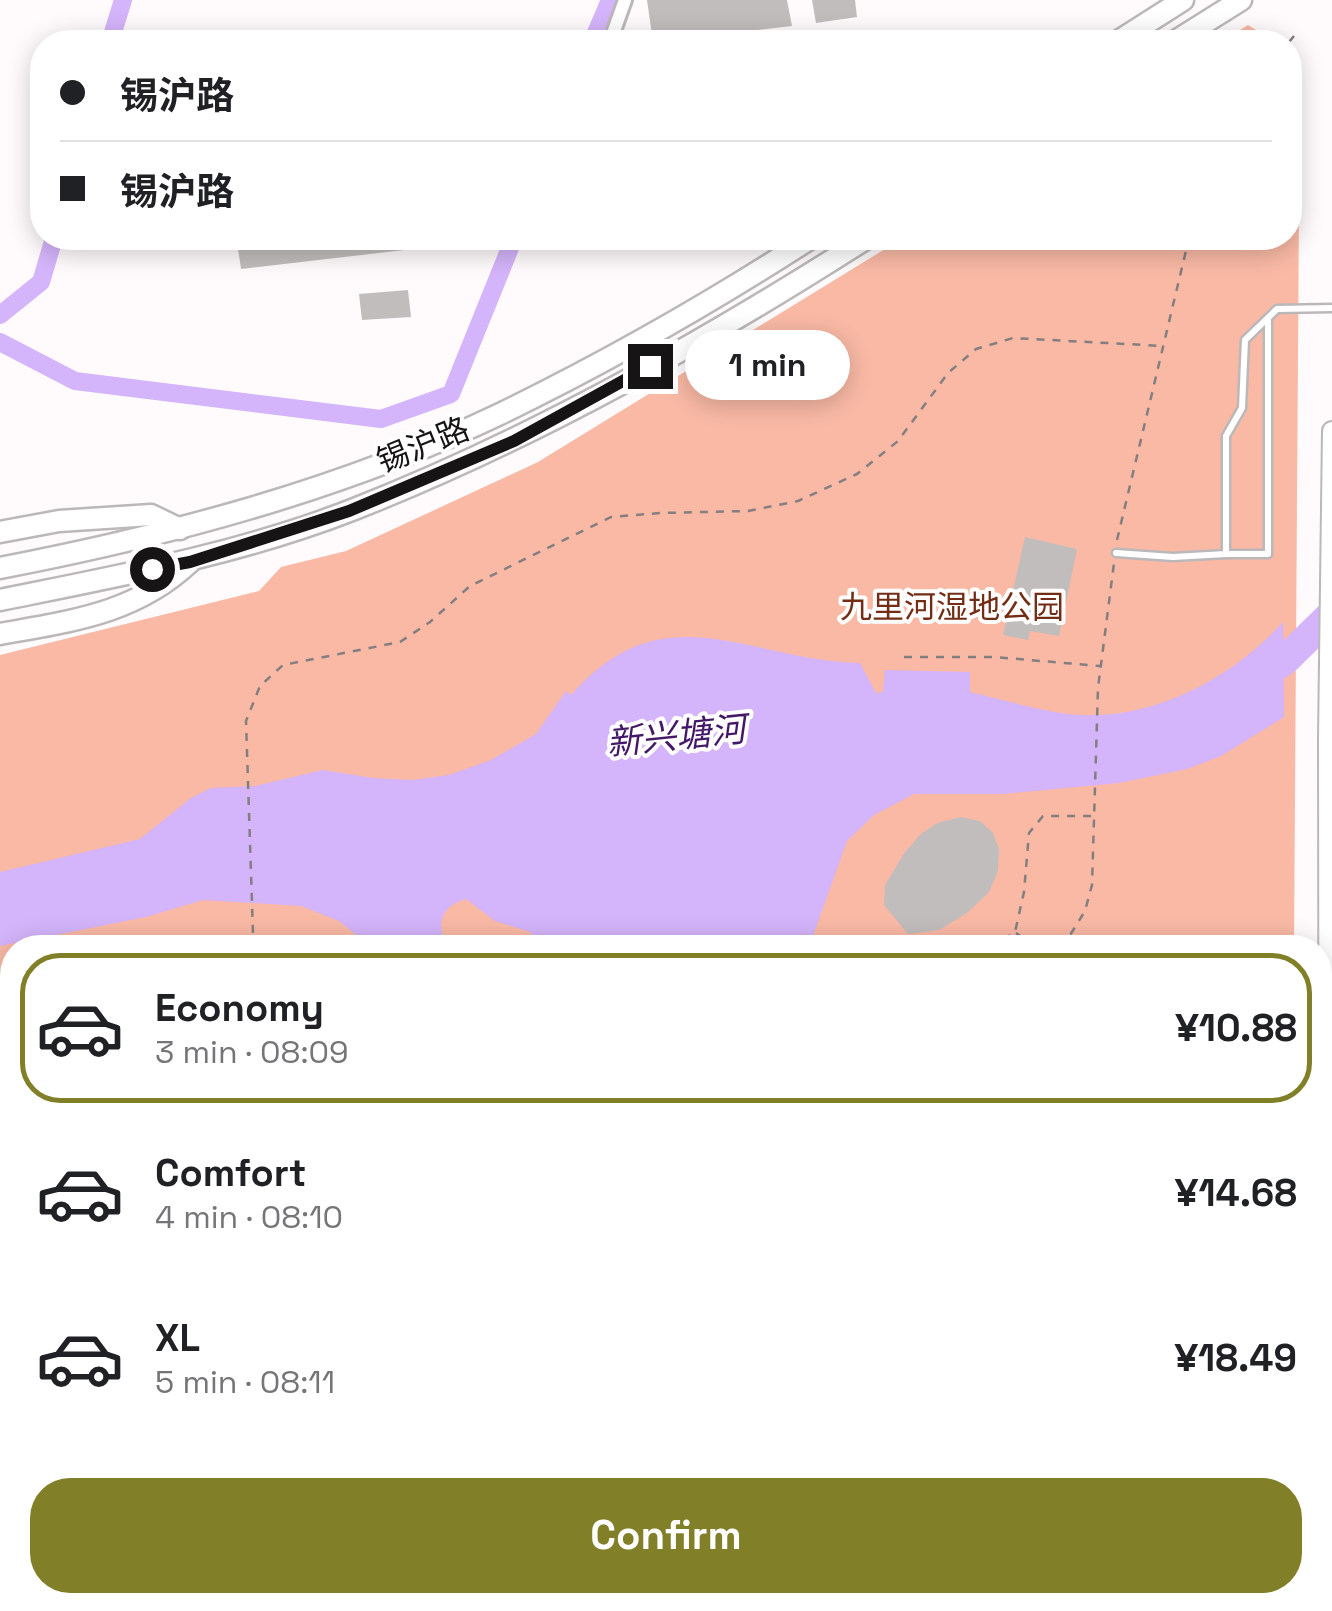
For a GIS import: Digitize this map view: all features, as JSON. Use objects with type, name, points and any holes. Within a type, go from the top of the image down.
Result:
[{"type":"main road","points":[[1135,30],[1184,0]]},
{"type":"main road","points":[[1193,30],[1241,0]]},
{"type":"main road","name":"锡沪路","points":[[0,568],[180,529],[348,476],[500,414],[724,294],[792,250]]},
{"type":"main road","name":"锡沪路","points":[[0,600],[190,562],[349,511],[514,441],[785,290],[849,250]]},
{"type":"main road","points":[[1326,935],[1332,431]]},
{"type":"main road","points":[[0,532],[59,521],[150,515],[180,529]]},
{"type":"main road","points":[[0,634],[99,616],[166,584],[190,562]]},
{"type":"street","points":[[615,30],[626,0]]},
{"type":"lane","points":[[1226,554],[1226,436],[1242,408],[1244,340],[1277,309],[1332,308]]},
{"type":"lane","points":[[1116,552],[1173,557],[1268,554],[1268,318]]},
{"type":"path","points":[[1070,935],[1085,911],[1092,885],[1098,688],[1120,521],[1187,250]]},
{"type":"path","points":[[253,935],[246,721],[260,686],[283,666],[400,642],[430,622],[470,586],[611,518],[748,511],[798,501],[857,474],[898,441],[948,373],[976,349],[1013,338],[1163,346]]},
{"type":"path","points":[[904,657],[994,657],[1100,666]]},
{"type":"path","points":[[1010,935],[1015,932],[1024,892],[1029,833],[1043,816],[1094,816]]},
{"type":"path","points":[[1015,932],[1019,935]]},
{"type":"green space","name":"九里河湿地公园","points":[[883,250],[1299,250],[1294,935],[0,935],[0,655],[259,591],[281,567],[346,551],[538,462]]},
{"type":"water","points":[[1283,622],[1284,717],[1221,756],[1187,769],[1119,783],[1002,794],[914,794],[874,815],[847,841],[813,935],[532,935],[495,921],[466,899],[451,906],[442,917],[443,935],[356,935],[339,921],[301,906],[203,900],[146,917],[55,935],[0,935],[0,872],[140,839],[191,798],[211,788],[255,786],[323,770],[412,780],[449,775],[491,760],[536,734],[566,691],[571,695],[605,663],[639,645],[673,638],[708,638],[860,663],[876,693],[883,692],[885,670],[970,672],[970,692],[1049,711],[1092,715],[1123,713],[1182,695],[1211,681],[1261,644]]},
{"type":"building","points":[[647,0],[787,0],[792,26],[757,30],[651,30]]},
{"type":"building","points":[[812,0],[855,0],[857,17],[816,23]]},
{"type":"building","points":[[238,250],[405,250],[241,269]]},
{"type":"building","points":[[408,290],[411,317],[362,320],[359,294]]},
{"type":"building","points":[[1025,537],[1077,549],[1059,636],[1030,631],[1028,640],[1003,635]]},
{"type":"building","points":[[961,817],[980,821],[993,833],[999,849],[998,871],[989,892],[967,913],[939,930],[908,934],[884,905],[885,885],[921,834],[937,823]]},
{"type":"waterway","points":[[114,30],[123,0]]},
{"type":"waterway","points":[[597,30],[610,0]]},
{"type":"waterway","points":[[0,315],[41,282],[50,250]]},
{"type":"waterway","points":[[0,342],[75,381],[381,419],[451,394],[509,250]]},
{"type":"waterway","name":"新兴塘河","points":[[1251,684],[1286,659],[1332,614]]},
{"type":"route","points":[[152,569],[190,562],[349,511],[514,441],[650,366]]}]
